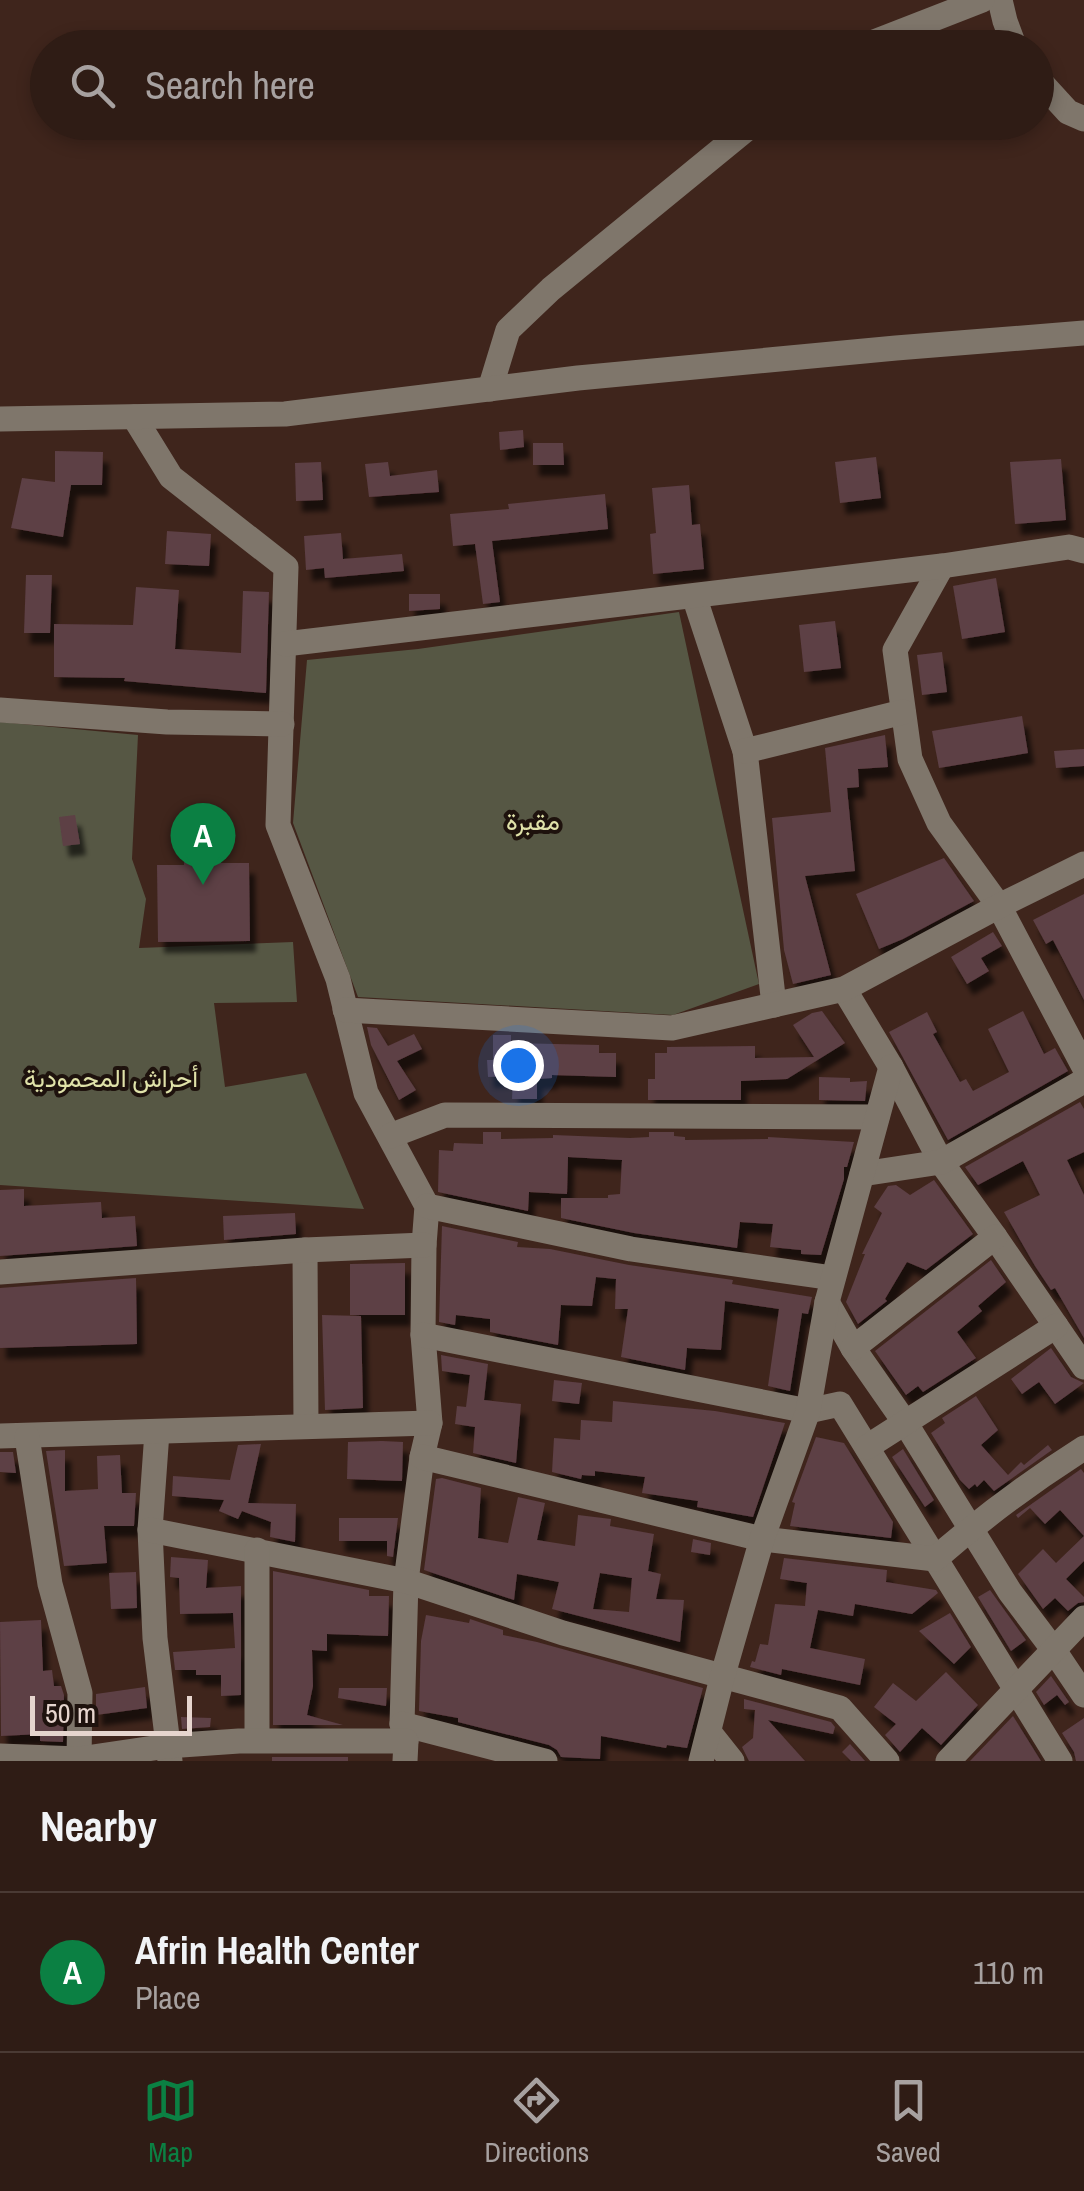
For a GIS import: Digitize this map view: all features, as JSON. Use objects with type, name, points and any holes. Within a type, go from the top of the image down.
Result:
[{"type":"street","points":[[905,30],[982,0]]},
{"type":"street","points":[[1000,0],[1008,30]]},
{"type":"street","points":[[1054,97],[1068,112],[1084,119]]},
{"type":"street","points":[[490,389],[508,330],[550,290],[733,140]]},
{"type":"street","points":[[0,419],[285,414],[578,378],[1084,333]]},
{"type":"street","points":[[134,417],[171,477],[286,567],[278,825],[338,979],[366,1093],[428,1206],[423,1336],[430,1423],[406,1581],[404,1742]]},
{"type":"street","points":[[284,644],[1069,548],[1084,551]]},
{"type":"street","points":[[942,566],[895,650],[910,759],[940,824],[999,906],[1084,1067]]},
{"type":"street","points":[[694,596],[745,751],[774,1005]]},
{"type":"street","points":[[0,710],[167,722],[282,724]]},
{"type":"street","points":[[745,751],[904,712]]},
{"type":"street","points":[[345,1010],[672,1028],[844,989],[1084,864]]},
{"type":"street","points":[[844,989],[941,1162],[1084,1367]]},
{"type":"street","points":[[702,1761],[762,1540],[808,1411],[830,1290],[891,1067]]},
{"type":"street","points":[[862,1174],[941,1162],[1084,1082]]},
{"type":"street","points":[[390,1136],[445,1115],[877,1117]]},
{"type":"street","points":[[428,1206],[830,1290]]},
{"type":"street","points":[[854,1348],[996,1237]]},
{"type":"street","points":[[0,1272],[424,1245]]},
{"type":"street","points":[[305,1250],[306,1426]]},
{"type":"street","points":[[830,1290],[854,1348],[1010,1592],[1084,1695]]},
{"type":"street","points":[[867,1447],[1056,1326]]},
{"type":"street","points":[[423,1336],[808,1411],[840,1404],[1060,1761]]},
{"type":"street","points":[[0,1436],[430,1423]]},
{"type":"street","points":[[157,1432],[150,1530],[155,1638],[168,1754]]},
{"type":"street","points":[[28,1437],[50,1584],[80,1694],[79,1760]]},
{"type":"street","points":[[422,1458],[762,1540],[935,1559],[1048,1470],[1084,1448]]},
{"type":"street","points":[[150,1530],[406,1581],[563,1633],[840,1708],[887,1761]]},
{"type":"street","points":[[256,1740],[257,1550]]},
{"type":"street","points":[[948,1761],[1084,1618]]},
{"type":"street","points":[[710,1732],[732,1761]]},
{"type":"street","points":[[0,1756],[79,1760],[168,1754],[256,1740],[404,1742],[545,1761]]},
{"type":"green space","name":"مقبرة","points":[[679,612],[759,984],[673,1015],[358,997],[293,823],[307,660],[418,649]]},
{"type":"green space","name":"أحراش المحمودية","points":[[0,722],[138,735],[132,859],[146,899],[139,948],[293,942],[297,1002],[214,1003],[225,1087],[306,1073],[364,1209],[0,1185]]},
{"type":"building","points":[[523,430],[524,447],[500,450],[499,432]]},
{"type":"building","points":[[533,443],[563,443],[564,465],[533,465]]},
{"type":"building","points":[[55,451],[103,452],[102,485],[71,485],[63,537],[11,528],[22,478],[55,482]]},
{"type":"building","points":[[876,457],[881,498],[840,503],[835,462]]},
{"type":"building","points":[[1061,459],[1066,520],[1015,524],[1010,462]]},
{"type":"building","points":[[321,462],[323,500],[296,501],[295,463]]},
{"type":"building","points":[[388,462],[390,476],[437,470],[439,492],[369,497],[365,464]]},
{"type":"building","points":[[689,485],[692,525],[700,524],[704,569],[653,574],[650,534],[656,533],[652,488]]},
{"type":"building","points":[[605,494],[608,529],[492,541],[500,602],[483,604],[475,544],[453,546],[450,514]]},
{"type":"building","points":[[167,531],[211,534],[209,566],[165,564]]},
{"type":"building","points":[[341,533],[343,559],[402,554],[404,571],[325,578],[324,568],[306,570],[304,536]]},
{"type":"building","points":[[26,575],[52,575],[50,633],[24,633]]},
{"type":"building","points":[[996,578],[1005,632],[962,639],[953,586]]},
{"type":"building","points":[[136,587],[179,590],[175,649],[241,653],[243,591],[269,592],[266,693],[124,681],[125,678],[54,677],[54,624],[133,625]]},
{"type":"building","points":[[409,594],[440,594],[440,609],[409,611]]},
{"type":"building","points":[[835,621],[841,668],[804,672],[799,625]]},
{"type":"building","points":[[942,652],[947,692],[922,695],[917,655]]},
{"type":"building","points":[[1022,716],[1028,753],[939,768],[932,731]]},
{"type":"building","points":[[885,735],[888,767],[858,769],[859,787],[847,788],[855,871],[805,876],[831,975],[793,984],[784,950],[772,818],[831,812],[825,748]]},
{"type":"building","points":[[1084,749],[1084,766],[1056,768],[1054,751]]},
{"type":"building","points":[[75,815],[80,844],[63,846],[59,817]]},
{"type":"building","points":[[210,849],[210,863],[249,863],[250,941],[158,942],[157,865],[184,865],[184,850]]},
{"type":"building","points":[[944,858],[974,901],[879,949],[856,894]]},
{"type":"building","points":[[1084,894],[1084,1000],[1053,940],[1046,944],[1033,920]]},
{"type":"building","points":[[993,932],[1002,946],[981,958],[989,971],[967,984],[951,957]]},
{"type":"building","points":[[822,1011],[845,1043],[787,1079],[741,1081],[741,1100],[648,1100],[648,1079],[655,1079],[655,1053],[667,1053],[667,1047],[755,1046],[755,1058],[814,1057],[793,1025]]},
{"type":"building","points":[[1023,1011],[1044,1054],[1055,1048],[1068,1071],[948,1140],[889,1032],[927,1012],[937,1032],[933,1034],[960,1082],[966,1079],[973,1091],[1009,1072],[988,1029]]},
{"type":"building","points":[[367,1027],[377,1028],[388,1046],[414,1034],[422,1049],[397,1061],[416,1090],[399,1100],[371,1045]]},
{"type":"building","points":[[493,1035],[511,1035],[511,1043],[599,1045],[599,1053],[616,1053],[616,1077],[552,1075],[537,1079],[537,1099],[512,1099],[513,1076],[488,1077],[487,1060],[493,1060]]},
{"type":"building","points":[[819,1077],[867,1081],[865,1101],[819,1100]]},
{"type":"building","points":[[1080,1102],[1084,1109],[1084,1152],[1067,1160],[1084,1195],[1084,1338],[1004,1212],[1040,1195],[1023,1161],[978,1185],[965,1167]]},
{"type":"building","points":[[483,1132],[501,1132],[501,1139],[553,1135],[630,1138],[649,1137],[649,1132],[674,1132],[674,1136],[685,1140],[768,1137],[854,1142],[821,1255],[770,1247],[773,1224],[740,1222],[737,1248],[561,1218],[561,1198],[608,1198],[620,1194],[622,1160],[568,1157],[567,1194],[529,1192],[528,1211],[438,1192],[439,1150],[453,1151],[454,1143],[483,1144]]},
{"type":"building","points":[[934,1180],[973,1234],[926,1270],[907,1262],[887,1301],[858,1324],[846,1302],[862,1254],[882,1213],[874,1207],[888,1186],[896,1185],[910,1195]]},
{"type":"building","points":[[24,1189],[24,1206],[101,1202],[102,1218],[135,1216],[137,1246],[0,1256],[0,1190]]},
{"type":"building","points":[[295,1213],[296,1234],[224,1240],[223,1216]]},
{"type":"building","points":[[442,1226],[518,1242],[517,1247],[550,1249],[733,1280],[732,1284],[812,1297],[808,1314],[802,1313],[790,1391],[768,1386],[779,1309],[725,1301],[721,1350],[687,1348],[685,1370],[621,1357],[628,1309],[615,1309],[616,1279],[596,1277],[592,1306],[561,1305],[558,1345],[490,1332],[490,1319],[456,1315],[455,1325],[439,1322]]},
{"type":"building","points":[[991,1260],[1006,1282],[978,1306],[982,1311],[957,1332],[976,1358],[923,1392],[918,1386],[906,1395],[875,1351]]},
{"type":"building","points":[[405,1263],[405,1315],[350,1315],[350,1264]]},
{"type":"building","points":[[136,1278],[137,1344],[0,1348],[0,1288]]},
{"type":"building","points":[[322,1315],[361,1316],[363,1408],[325,1410]]},
{"type":"building","points":[[1051,1348],[1071,1377],[1084,1383],[1055,1404],[1039,1382],[1022,1394],[1011,1379]]},
{"type":"building","points":[[441,1355],[488,1364],[484,1400],[521,1404],[516,1463],[473,1453],[475,1427],[455,1424],[457,1406],[466,1407],[470,1375],[442,1371]]},
{"type":"building","points":[[554,1380],[582,1383],[579,1404],[552,1401]]},
{"type":"building","points":[[976,1396],[998,1430],[981,1445],[1008,1475],[1048,1445],[1052,1450],[994,1491],[984,1480],[969,1489],[931,1433],[945,1423],[942,1418]]},
{"type":"building","points":[[613,1401],[715,1411],[785,1423],[753,1517],[697,1507],[698,1501],[642,1493],[645,1477],[595,1471],[595,1476],[582,1475],[581,1479],[552,1472],[554,1438],[580,1440],[581,1420],[612,1422]]},
{"type":"building","points":[[816,1437],[844,1443],[893,1522],[891,1538],[790,1526],[795,1503],[792,1502]]},
{"type":"building","points":[[348,1442],[403,1442],[402,1481],[347,1479]]},
{"type":"building","points":[[261,1444],[248,1503],[296,1504],[295,1542],[270,1537],[271,1522],[242,1511],[238,1519],[219,1511],[224,1500],[172,1496],[173,1476],[230,1480],[238,1445]]},
{"type":"building","points":[[903,1449],[934,1500],[925,1507],[892,1457]]},
{"type":"building","points":[[65,1450],[65,1491],[98,1489],[97,1456],[120,1455],[122,1493],[136,1493],[134,1526],[104,1526],[107,1563],[64,1566],[46,1451]]},
{"type":"building","points":[[0,1452],[13,1452],[16,1473],[0,1472]]},
{"type":"building","points":[[1081,1469],[1084,1536],[1060,1510],[1045,1524],[1030,1508],[1018,1518],[1016,1515]]},
{"type":"building","points":[[436,1479],[481,1488],[478,1538],[508,1543],[518,1497],[545,1503],[537,1540],[575,1546],[578,1515],[611,1519],[610,1526],[654,1534],[648,1571],[661,1574],[656,1599],[684,1600],[680,1642],[552,1609],[559,1582],[517,1574],[514,1600],[424,1570]],"holes":[[[600,1573],[632,1578],[629,1612],[593,1609]]]},
{"type":"building","points":[[339,1518],[398,1518],[393,1557],[387,1556],[387,1541],[339,1541]]},
{"type":"building","points":[[1084,1536],[1084,1561],[1066,1579],[1084,1597],[1084,1602],[1068,1611],[1055,1598],[1043,1609],[1018,1574],[1043,1549],[1056,1563]]},
{"type":"building","points":[[693,1539],[711,1543],[710,1555],[691,1552]]},
{"type":"building","points":[[171,1557],[208,1560],[206,1588],[241,1586],[241,1695],[221,1696],[221,1675],[175,1670],[173,1652],[235,1648],[233,1613],[180,1614],[179,1578],[170,1577]]},
{"type":"building","points":[[784,1558],[887,1570],[886,1582],[938,1593],[912,1614],[855,1604],[853,1616],[818,1610],[810,1648],[865,1659],[860,1685],[782,1669],[781,1675],[750,1667],[760,1644],[768,1645],[775,1604],[805,1606],[807,1583],[780,1579]]},
{"type":"building","points":[[273,1571],[369,1590],[369,1596],[389,1596],[388,1636],[327,1634],[327,1651],[312,1650],[313,1686],[307,1715],[343,1725],[273,1725]]},
{"type":"building","points":[[136,1572],[137,1608],[111,1609],[109,1573]]},
{"type":"building","points":[[990,1590],[1026,1640],[1011,1651],[978,1597]]},
{"type":"building","points":[[950,1613],[971,1647],[954,1664],[919,1631]]},
{"type":"building","points":[[426,1615],[469,1623],[470,1619],[503,1630],[503,1635],[703,1688],[687,1748],[601,1736],[600,1759],[561,1757],[549,1745],[458,1722],[458,1718],[419,1711],[421,1641]]},
{"type":"building","points":[[41,1620],[43,1671],[52,1670],[54,1686],[61,1686],[64,1695],[63,1742],[40,1741],[40,1734],[1,1736],[0,1622]]},
{"type":"building","points":[[946,1672],[978,1705],[941,1745],[922,1728],[900,1752],[885,1735],[896,1724],[874,1707],[893,1683],[916,1701]]},
{"type":"building","points":[[1051,1676],[1069,1702],[1065,1705],[1057,1695],[1044,1705],[1036,1692]]},
{"type":"building","points":[[145,1687],[147,1708],[96,1715],[96,1694]]},
{"type":"building","points":[[339,1688],[387,1688],[386,1706],[338,1698]]},
{"type":"building","points":[[744,1699],[831,1722],[835,1727],[833,1734],[768,1720],[805,1761],[749,1761],[742,1747],[753,1738],[755,1710],[744,1709]]},
{"type":"building","points":[[1013,1716],[1041,1761],[970,1761]]},
{"type":"building","points":[[181,1717],[211,1718],[210,1727],[182,1729]]},
{"type":"building","points":[[1084,1718],[1084,1761],[1076,1761],[1062,1733]]},
{"type":"building","points":[[850,1744],[865,1761],[851,1761],[842,1752]]},
{"type":"building","points":[[272,1757],[348,1757],[348,1761],[272,1761]]},
{"type":"place","name":"Afrin Health Center","points":[[203,885]]}]
